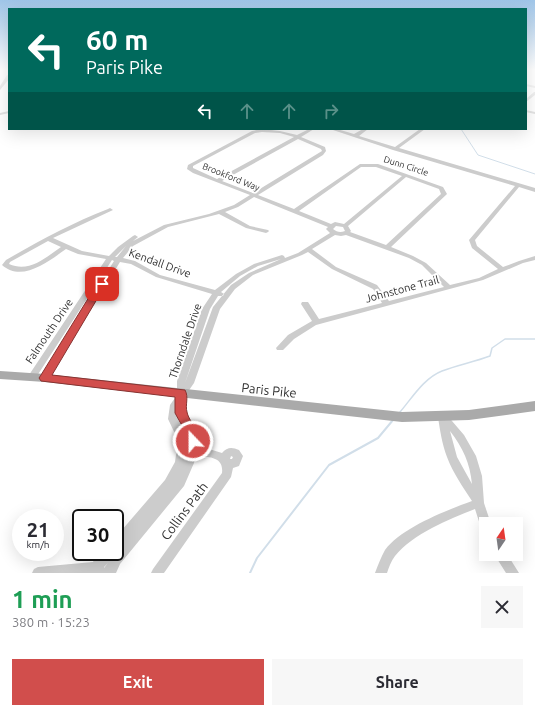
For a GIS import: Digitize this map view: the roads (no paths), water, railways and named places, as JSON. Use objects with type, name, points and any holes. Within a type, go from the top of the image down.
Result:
[{"type":"main road","name":"Paris Pike","points":[[0,375],[45,378],[402,417],[443,417],[494,413],[535,406]]},
{"type":"street","name":"Brookford Way","points":[[295,137],[274,130],[259,130],[191,165],[190,169],[331,226],[340,224],[346,229],[424,264],[448,288]]},
{"type":"street","points":[[217,181],[310,130]]},
{"type":"street","points":[[335,130],[535,190]]},
{"type":"street","points":[[355,136],[364,130]]},
{"type":"street","points":[[395,149],[422,130]]},
{"type":"street","name":"Falmouth Drive","points":[[45,378],[118,259],[131,245],[155,231],[180,222],[220,212],[236,206],[324,151],[323,148],[295,137]]},
{"type":"street","name":"Dunn Circle","points":[[295,211],[360,166],[376,165],[438,186],[444,194],[388,247]]},
{"type":"street","points":[[346,229],[406,175]]},
{"type":"street","points":[[503,270],[474,247],[472,240],[518,185]]},
{"type":"street","points":[[65,247],[32,269],[12,268],[5,265],[8,261],[49,239],[92,217],[110,210]]},
{"type":"street","points":[[220,212],[248,227],[266,231]]},
{"type":"street","name":"Falmouth Drive","points":[[32,377],[110,259],[130,240],[161,224],[190,216],[220,212]]},
{"type":"street","points":[[331,226],[330,231],[334,233]]},
{"type":"street","name":"Brookford Way","points":[[334,233],[346,229]]},
{"type":"street","name":"Thorndale Drive","points":[[181,393],[181,381],[184,370],[206,309],[216,293],[238,275],[309,250],[334,233]]},
{"type":"street","name":"Kendall Drive","points":[[49,239],[80,252],[110,259],[133,262],[165,278],[226,296]]},
{"type":"street","points":[[309,250],[334,268],[375,287],[387,304]]},
{"type":"street","name":"Johnstone Trail","points":[[280,348],[291,337],[317,322],[481,279],[521,262],[535,258]]},
{"type":"street","name":"Thorndale Drive","points":[[181,393],[190,383],[216,309],[239,282],[259,267]]},
{"type":"street","points":[[305,304],[317,322]]},
{"type":"street","points":[[124,536],[169,483],[193,441],[191,430],[181,413],[181,393]]},
{"type":"street","points":[[443,417],[446,436],[452,457],[463,479],[479,503]]},
{"type":"street","points":[[443,417],[462,437],[474,461],[479,503],[483,517]]},
{"type":"street","points":[[38,573],[108,566],[180,483],[186,472],[187,451]]},
{"type":"street","name":"Collins Path","points":[[156,573],[224,481],[228,468],[226,461],[210,453],[187,451]]},
{"type":"street","points":[[381,573],[390,553],[404,540],[458,510],[479,503]]},
{"type":"street","points":[[505,561],[513,573]]},
{"type":"waterway","points":[[462,130],[478,155],[535,174]]},
{"type":"waterway","points":[[400,412],[424,383],[436,374],[490,356],[492,348],[505,339],[535,339]]},
{"type":"waterway","points":[[250,573],[257,558],[329,465],[378,438],[393,420]]}]
